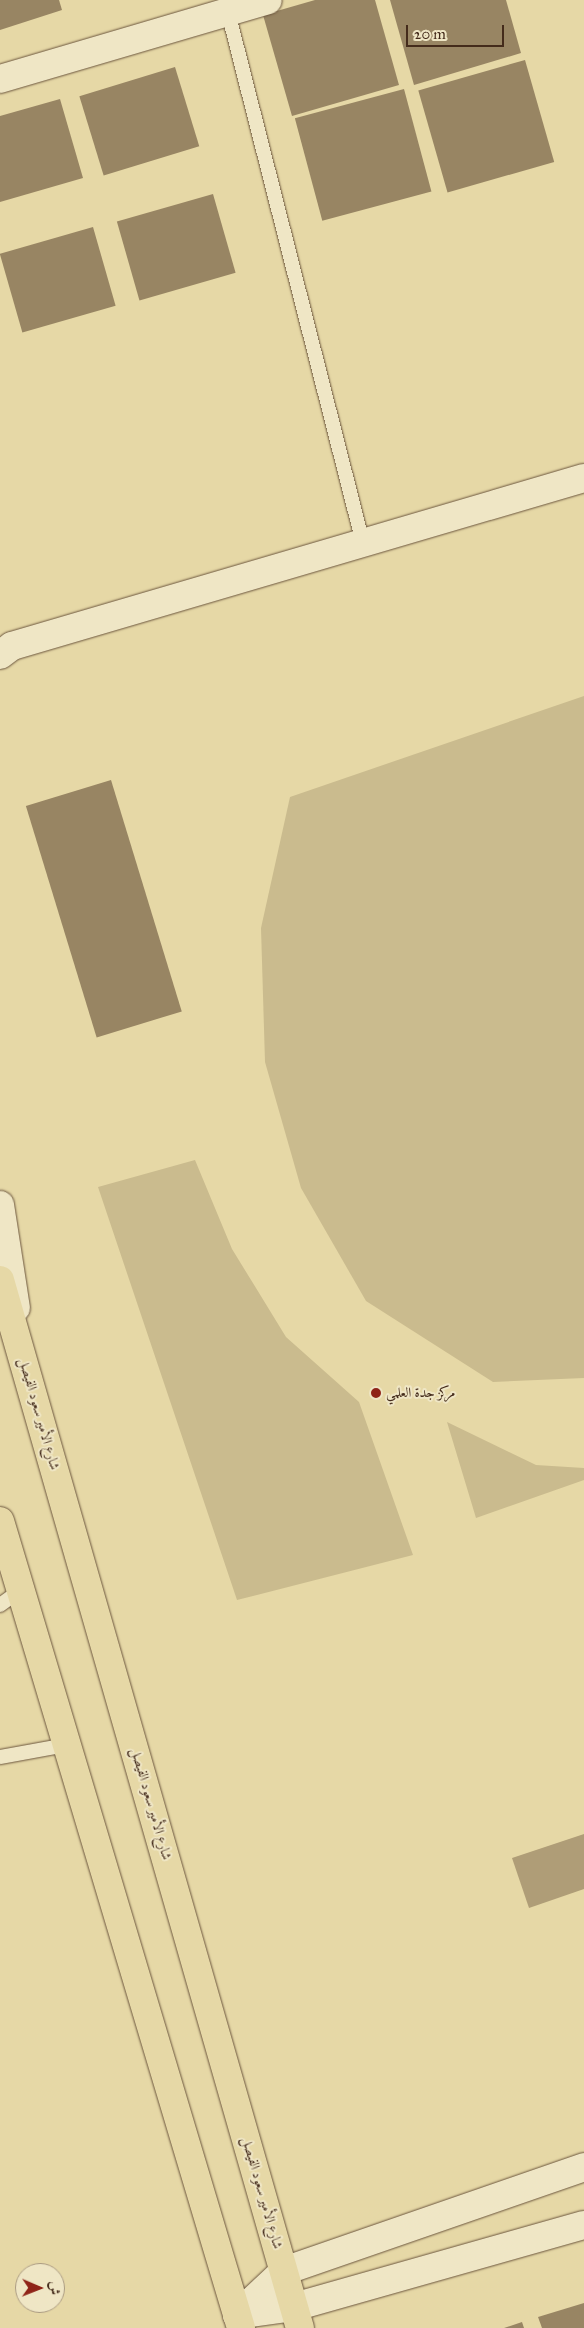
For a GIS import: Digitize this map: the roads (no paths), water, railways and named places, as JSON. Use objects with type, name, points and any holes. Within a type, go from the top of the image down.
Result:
[{"type":"main road","name":"شارع الأمير سعود الفيصل","points":[[0,1280],[24,1358],[297,2318]]},
{"type":"main road","points":[[0,1521],[10,1598],[67,1745],[239,2321]]},
{"type":"street","points":[[0,78],[226,6],[268,0]]},
{"type":"street","points":[[4,647],[584,478]]},
{"type":"street","points":[[0,1205],[24,1358]]},
{"type":"street","points":[[239,2321],[284,2271],[584,2167]]},
{"type":"street","points":[[239,2321],[297,2318],[584,2225]]},
{"type":"lane","points":[[226,6],[363,543]]},
{"type":"lane","points":[[0,1757],[67,1745]]},
{"type":"place","name":"مركز جدة العلمي","points":[[376,1393]]}]
